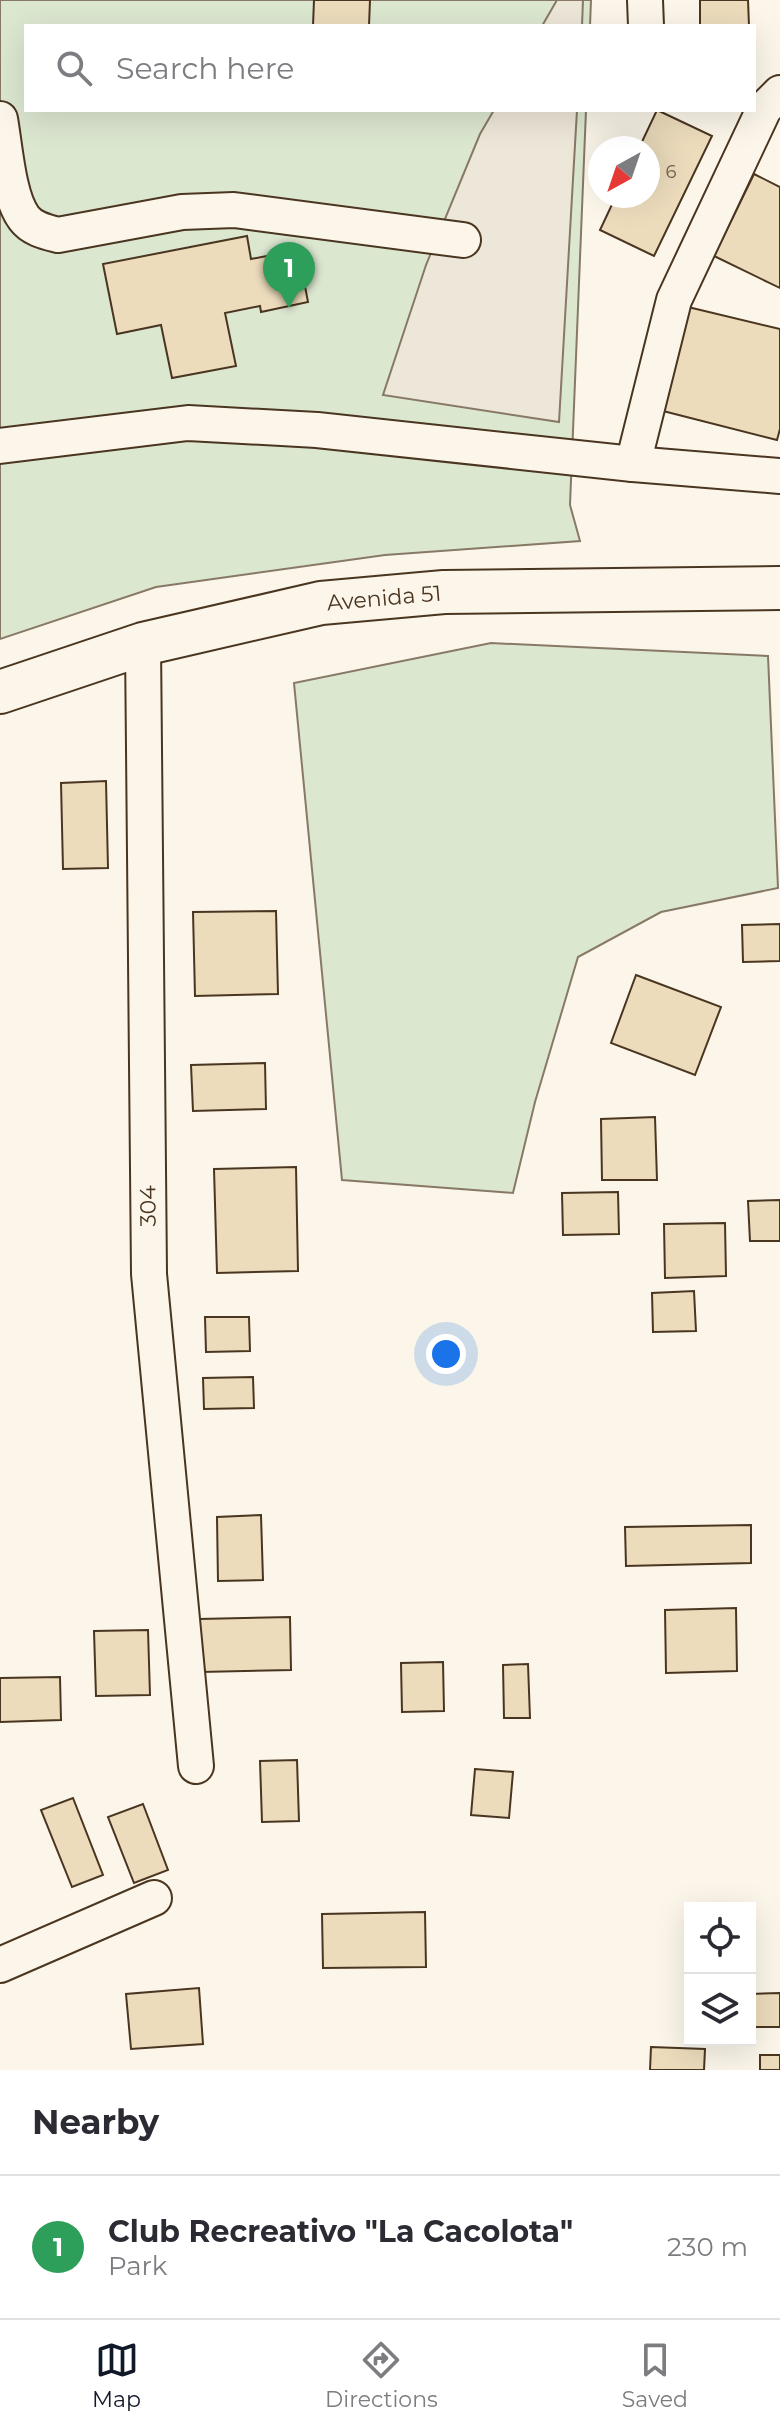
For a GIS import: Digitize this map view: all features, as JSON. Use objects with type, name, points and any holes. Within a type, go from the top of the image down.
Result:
[{"type":"main road","name":"Avenida 51","points":[[0,692],[143,644],[321,603],[444,592],[780,588]]},
{"type":"street","points":[[645,0],[646,24]]},
{"type":"street","points":[[633,464],[674,300],[766,103]]},
{"type":"street","points":[[0,119],[14,194],[24,219],[41,232],[58,235],[182,212],[234,210],[463,240]]},
{"type":"street","points":[[0,446],[188,423],[317,430],[633,464],[780,476]]},
{"type":"street","name":"304","points":[[143,644],[149,1274],[196,1766]]},
{"type":"street","points":[[0,1965],[154,1898]]},
{"type":"green space","points":[[0,0],[591,0],[590,24],[24,24],[24,112],[586,112],[570,505],[580,541],[385,555],[156,587],[0,639]]},
{"type":"green space","points":[[491,643],[768,656],[778,888],[661,912],[578,957],[535,1102],[513,1193],[342,1180],[294,683]]},
{"type":"shaded area","points":[[557,0],[583,0],[582,24],[543,24]]},
{"type":"shaded area","points":[[493,112],[577,112],[559,422],[383,395],[426,265],[480,134]]},
{"type":"building","points":[[314,0],[370,0],[369,24],[313,24]]},
{"type":"building","points":[[700,0],[748,0],[749,24],[700,24]]},
{"type":"building","points":[[656,112],[712,136],[654,256],[600,230],[610,208],[660,208],[660,136],[645,136]]},
{"type":"building","points":[[754,174],[780,187],[780,288],[714,256]]},
{"type":"building","points":[[247,236],[251,259],[298,250],[308,302],[261,312],[260,306],[225,313],[236,366],[172,378],[161,325],[117,334],[103,264]]},
{"type":"building","points":[[688,307],[780,329],[780,429],[777,440],[663,411]]},
{"type":"building","points":[[106,781],[108,868],[63,869],[61,783]]},
{"type":"building","points":[[276,911],[278,994],[195,996],[193,912]]},
{"type":"building","points":[[780,924],[780,961],[743,962],[742,925]]},
{"type":"building","points":[[636,975],[721,1007],[695,1075],[611,1043]]},
{"type":"building","points":[[265,1063],[266,1109],[193,1111],[191,1065]]},
{"type":"building","points":[[655,1117],[657,1180],[602,1180],[601,1119]]},
{"type":"building","points":[[296,1167],[298,1271],[217,1273],[214,1169]]},
{"type":"building","points":[[618,1192],[619,1234],[563,1235],[562,1193]]},
{"type":"building","points":[[780,1200],[780,1241],[750,1241],[748,1201]]},
{"type":"building","points":[[725,1223],[726,1276],[665,1278],[664,1224]]},
{"type":"building","points":[[694,1291],[696,1331],[653,1332],[652,1293]]},
{"type":"building","points":[[205,1317],[249,1317],[250,1351],[206,1352]]},
{"type":"building","points":[[253,1377],[254,1408],[204,1409],[203,1378]]},
{"type":"building","points":[[261,1515],[263,1580],[218,1581],[217,1517]]},
{"type":"building","points":[[751,1525],[751,1563],[626,1566],[625,1527]]},
{"type":"building","points":[[736,1608],[737,1671],[666,1673],[665,1610]]},
{"type":"building","points":[[290,1617],[291,1670],[201,1672],[199,1619]]},
{"type":"building","points":[[148,1630],[150,1695],[96,1696],[94,1631]]},
{"type":"building","points":[[443,1662],[444,1711],[402,1712],[401,1663]]},
{"type":"building","points":[[528,1664],[530,1718],[504,1718],[503,1665]]},
{"type":"building","points":[[60,1677],[61,1720],[0,1722],[0,1678]]},
{"type":"building","points":[[297,1760],[299,1821],[262,1822],[260,1761]]},
{"type":"building","points":[[475,1769],[513,1772],[509,1818],[471,1815]]},
{"type":"building","points":[[73,1798],[103,1875],[72,1887],[41,1810]]},
{"type":"building","points":[[143,1804],[168,1870],[134,1883],[108,1817]]},
{"type":"building","points":[[425,1912],[426,1967],[323,1968],[322,1914]]},
{"type":"building","points":[[199,1988],[203,2044],[131,2049],[126,1994]]},
{"type":"building","points":[[780,1993],[780,2027],[756,2027],[756,1994]]},
{"type":"building","points":[[651,2047],[705,2049],[704,2070],[650,2070]]},
{"type":"building","points":[[760,2055],[780,2055],[780,2070],[760,2070]]},
{"type":"place","name":"Club Recreativo \"La Cacolota\"","points":[[289,308]]}]
